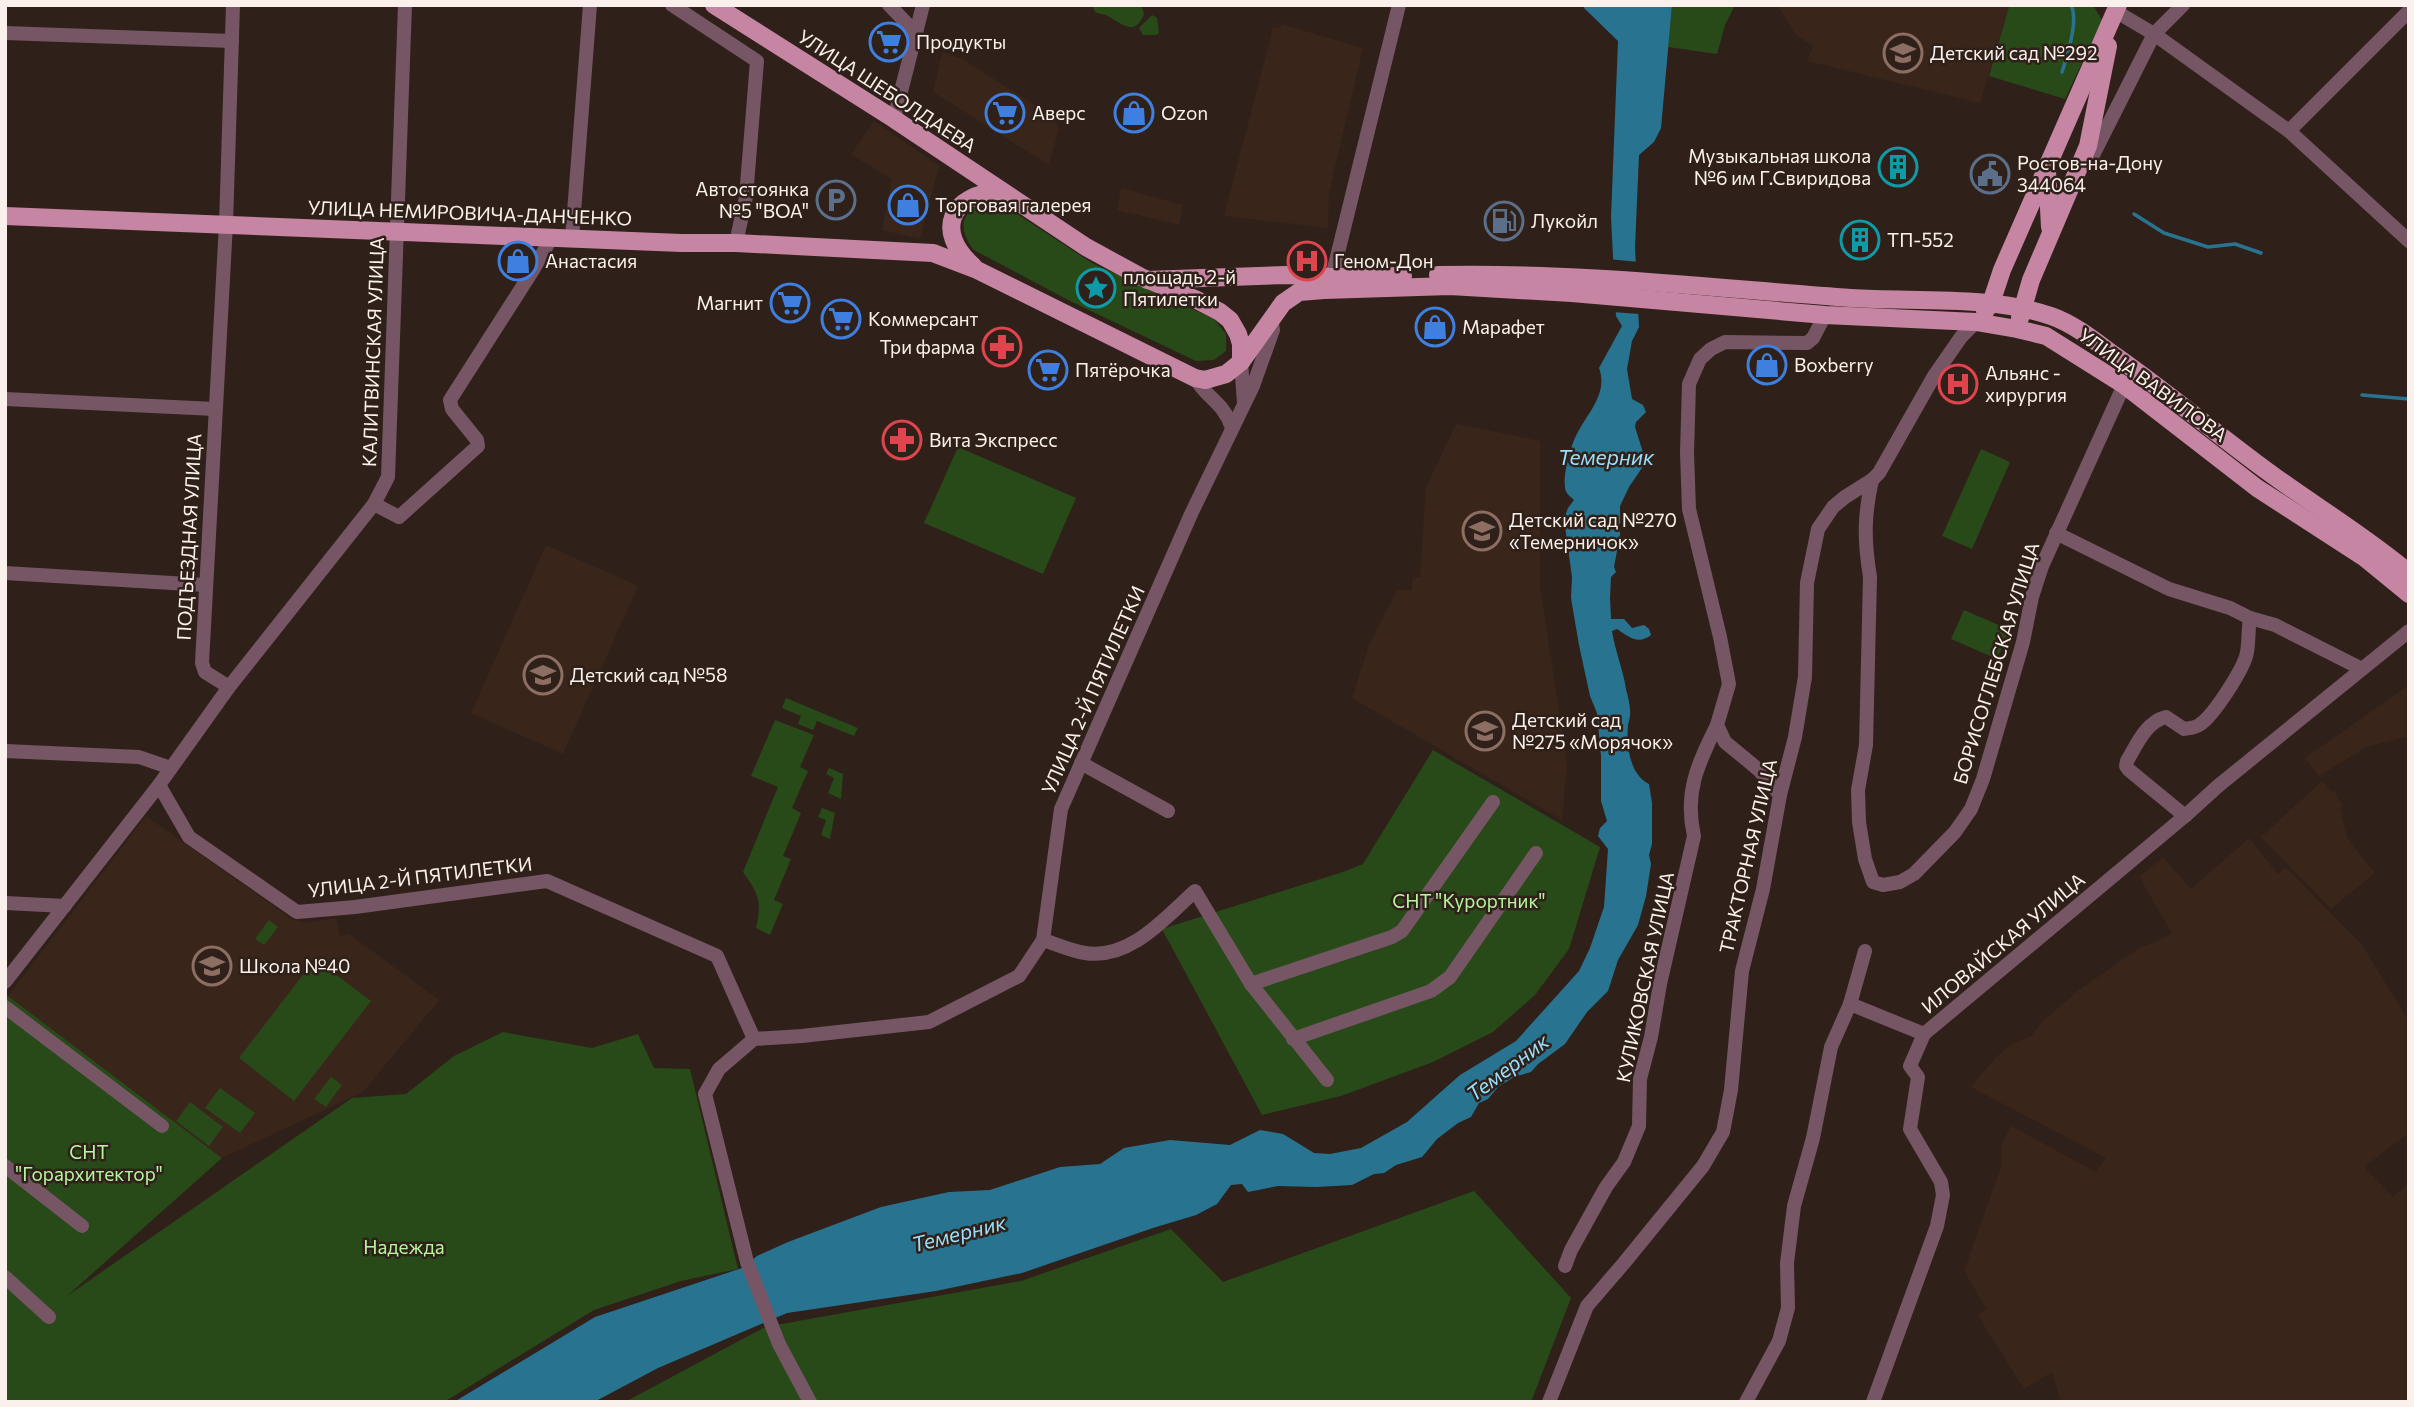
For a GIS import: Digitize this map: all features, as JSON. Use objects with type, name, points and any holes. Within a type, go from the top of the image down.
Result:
[{"type":"main road","name":"УЛИЦА ШЕБОЛДАЕВА","points":[[714,5],[894,119],[1001,191]]},
{"type":"main road","points":[[1976,322],[1991,303],[2001,270],[2116,8]]},
{"type":"main road","points":[[2017,329],[2031,280],[2050,230],[2088,146],[2116,8]]},
{"type":"main road","points":[[2046,168],[2050,230]]},
{"type":"main road","points":[[1241,362],[1241,344],[1230,320],[1195,299],[1147,280],[1086,247],[1001,191],[974,195],[957,208],[951,229],[957,250],[975,269],[1195,378],[1216,378],[1226,374],[1241,362],[1283,303],[1298,292],[1323,281]]},
{"type":"main road","name":"УЛИЦА НЕМИРОВИЧА-ДАНЧЕНКО","points":[[5,216],[736,243],[933,253],[975,269]]},
{"type":"main road","points":[[1147,280],[1286,275],[1323,281],[1453,274],[1709,297]]},
{"type":"main road","name":"УЛИЦА ВАВИЛОВА","points":[[1709,297],[1991,303],[2054,317],[2078,329],[2160,387],[2267,471],[2374,545],[2409,573]]},
{"type":"main road","name":"УЛИЦА ВАВИЛОВА","points":[[1709,297],[1825,314],[1976,322],[2046,336],[2124,385],[2257,488],[2365,558],[2409,594]]},
{"type":"street","name":"ПОДЪЕЗДНАЯ УЛИЦА","points":[[229,687],[205,672],[202,663],[226,224],[233,5]]},
{"type":"street","name":"КАЛИТВИНСКАЯ УЛИЦА","points":[[229,687],[374,505],[388,477],[405,5]]},
{"type":"street","points":[[572,238],[590,5]]},
{"type":"street","points":[[673,5],[757,61],[746,197],[736,243]]},
{"type":"street","points":[[889,5],[916,33]]},
{"type":"street","points":[[894,119],[923,5]]},
{"type":"street","points":[[1323,281],[1399,5]]},
{"type":"street","points":[[2074,179],[2092,157],[2154,34],[2183,5]]},
{"type":"street","points":[[2116,8],[2289,131],[2409,240]]},
{"type":"street","points":[[2289,131],[2409,11]]},
{"type":"street","points":[[5,33],[232,41]]},
{"type":"street","points":[[374,505],[399,517],[478,446],[477,440],[452,409],[450,400],[552,237]]},
{"type":"street","name":"КУЛИКОВСКАЯ УЛИЦА","points":[[1565,1266],[1606,1187],[1624,1162],[1639,1126],[1640,1079],[1694,836],[1689,817],[1690,790],[1717,725],[1729,684],[1689,509],[1689,384],[1700,359],[1711,349],[1726,342],[1807,343],[1813,338],[1825,314]]},
{"type":"street","name":"УЛИЦА 2-Й ПЯТИЛЕТКИ","points":[[159,785],[189,837],[297,912],[355,907],[547,881],[717,956],[754,1039],[929,1022],[1019,976],[1043,940],[1062,809],[1192,512],[1253,386],[1273,330],[1271,317]]},
{"type":"street","name":"ТРАКТОРНАЯ УЛИЦА","points":[[1549,1402],[1587,1306],[1703,1166],[1723,1132],[1731,1090],[1742,971],[1763,889],[1805,677],[1807,583],[1818,529],[1833,507],[1872,480],[1893,449],[1934,376],[1961,337],[1976,322]]},
{"type":"street","points":[[1241,362],[1244,404]]},
{"type":"street","points":[[1195,378],[1200,387],[1221,405],[1232,428]]},
{"type":"street","name":"БОРИСОГЛЕБСКАЯ УЛИЦА","points":[[1872,480],[1865,512],[1866,553],[1870,577],[1866,746],[1858,790],[1859,822],[1865,859],[1873,882],[1883,884],[1900,882],[1914,874],[1955,832],[1971,809],[1983,779],[2023,642],[2032,597],[2056,533],[2124,385]]},
{"type":"street","points":[[5,399],[215,409]]},
{"type":"street","points":[[2056,533],[2169,589],[2275,625],[2360,668]]},
{"type":"street","points":[[5,573],[205,584]]},
{"type":"street","points":[[2185,816],[2129,770],[2127,761],[2144,732],[2156,720],[2166,717],[2183,729],[2197,727],[2207,719],[2243,668],[2248,651],[2250,618]]},
{"type":"street","name":"ИЛОВАЙСКАЯ УЛИЦА","points":[[1873,1402],[1937,1226],[1942,1195],[1941,1182],[1910,1129],[1918,1077],[1910,1066],[1924,1034],[2360,668],[2409,631]]},
{"type":"street","points":[[5,982],[159,785],[229,687]]},
{"type":"street","points":[[1717,725],[1725,742],[1759,770],[1780,795]]},
{"type":"street","points":[[5,751],[139,757],[171,768]]},
{"type":"street","points":[[1081,764],[1168,811]]},
{"type":"street","points":[[1251,984],[1392,937],[1402,931],[1493,802]]},
{"type":"street","points":[[1293,1039],[1430,991],[1450,977],[1536,853]]},
{"type":"street","points":[[1043,940],[1085,953],[1108,953],[1141,939],[1195,891],[1251,984],[1327,1080]]},
{"type":"street","points":[[5,903],[65,906]]},
{"type":"street","points":[[1752,1399],[1779,1341],[1788,1308],[1787,1263],[1794,1206],[1812,1138],[1831,1046],[1850,1004],[1865,951]]},
{"type":"street","points":[[1850,1004],[1924,1034]]},
{"type":"street","points":[[5,1007],[162,1126]]},
{"type":"street","points":[[754,1039],[719,1069],[705,1094],[747,1262],[785,1355],[810,1402]]},
{"type":"street","points":[[5,1166],[82,1226]]},
{"type":"street","points":[[5,1278],[49,1317]]},
{"type":"shaded area","name":"Детский сад №292","points":[[1777,5],[2009,7],[1980,103],[1807,61],[1813,46],[1796,35]]},
{"type":"shaded area","points":[[1281,24],[1363,48],[1329,193],[1328,228],[1224,216],[1273,28],[1281,28]]},
{"type":"shaded area","name":"Аверс","points":[[942,52],[961,58],[1049,114],[1059,129],[1049,165],[933,92]]},
{"type":"shaded area","name":"Торговая галерея","points":[[874,121],[939,166],[920,239],[882,230],[892,180],[851,154]]},
{"type":"shaded area","points":[[1121,188],[1183,205],[1179,225],[1117,210]]},
{"type":"shaded area","name":"Детский сад №275 «Морячок»","points":[[1456,424],[1540,441],[1540,586],[1567,764],[1562,820],[1352,698],[1369,645],[1397,590],[1411,590],[1413,577],[1420,577],[1426,487]]},
{"type":"shaded area","name":"Детский сад №58","points":[[546,545],[638,586],[563,754],[471,713]]},
{"type":"shaded area","points":[[2409,685],[2409,736],[2366,747],[2319,776],[2305,758]]},
{"type":"shaded area","points":[[2322,781],[2331,792],[2334,791],[2343,806],[2340,808],[2347,838],[2375,873],[2331,909],[2261,837]]},
{"type":"shaded area","name":"Школа №40","points":[[146,816],[293,920],[307,923],[336,918],[340,936],[349,934],[439,1000],[363,1092],[222,1158],[8,996]]},
{"type":"shaded area","points":[[2249,838],[2278,874],[2286,867],[2362,945],[2409,1021],[2409,1133],[2364,1167],[2393,1197],[2409,1183],[2409,1402],[2061,1402],[2052,1372],[2024,1389],[1978,1316],[1986,1308],[1964,1271],[2001,1167],[2002,1143],[2011,1126],[2096,1172],[2106,1158],[1971,1087],[1997,1056],[2011,1045],[2031,1036],[2041,1023],[2079,990],[2139,948],[2172,933],[2139,877],[2163,857],[2191,889]]},
{"type":"green space","points":[[1092,5],[1141,5],[1144,14],[1136,26],[1127,27],[1095,12]]},
{"type":"green space","points":[[1672,5],[1739,5],[1734,7],[1725,25],[1717,54],[1668,47]]},
{"type":"green space","points":[[2001,5],[2093,5],[2102,20],[2065,99],[1989,76],[2009,7]]},
{"type":"green space","points":[[1152,15],[1157,18],[1159,33],[1143,35],[1139,28]]},
{"type":"green space","points":[[985,202],[1005,206],[1092,263],[1214,319],[1226,334],[1226,351],[1214,360],[1196,361],[1070,301],[974,250],[965,235],[964,222],[970,211]]},
{"type":"green space","points":[[958,447],[1076,498],[1043,574],[924,523]]},
{"type":"green space","points":[[1981,449],[2010,462],[1972,549],[1942,536]]},
{"type":"green space","points":[[1964,610],[2010,630],[1997,659],[1951,639]]},
{"type":"green space","points":[[786,698],[858,728],[854,736],[817,721],[813,730],[798,724],[801,716],[782,708]]},
{"type":"green space","points":[[775,720],[814,735],[800,767],[808,771],[792,808],[801,813],[783,856],[791,859],[774,900],[783,904],[770,935],[756,928],[758,898],[743,872],[778,787],[751,776]]},
{"type":"green space","name":"СНТ \"Курортник\"","points":[[1433,750],[1600,847],[1569,949],[1535,995],[1493,1032],[1433,1062],[1341,1096],[1262,1115],[1162,929],[1363,864]]},
{"type":"green space","points":[[829,768],[843,774],[841,799],[828,793],[834,778],[826,774]]},
{"type":"green space","points":[[822,808],[835,813],[830,839],[821,835],[826,820],[818,817]]},
{"type":"green space","points":[[269,920],[278,927],[264,945],[255,939]]},
{"type":"green space","points":[[315,959],[371,1001],[294,1101],[239,1058]]},
{"type":"green space","name":"Надежда","points":[[8,996],[222,1158],[67,1296],[352,1098],[406,1094],[454,1056],[503,1032],[592,1048],[638,1034],[654,1068],[690,1069],[738,1269],[681,1281],[594,1310],[444,1402],[5,1402],[5,999]]},
{"type":"green space","points":[[331,1077],[342,1085],[326,1107],[314,1099]]},
{"type":"green space","points":[[220,1088],[255,1113],[240,1133],[205,1108]]},
{"type":"green space","points":[[190,1102],[223,1127],[209,1146],[176,1121]]},
{"type":"green space","points":[[1474,1191],[1571,1298],[1531,1402],[625,1402],[765,1327],[1021,1281],[1171,1229],[1223,1282]]},
{"type":"water","name":"Темерник","points":[[1584,5],[1672,5],[1661,128],[1654,142],[1639,155],[1635,247],[1639,327],[1632,341],[1627,369],[1632,399],[1643,405],[1646,412],[1636,422],[1635,427],[1646,462],[1620,506],[1620,535],[1614,567],[1616,572],[1611,577],[1610,598],[1611,619],[1624,619],[1632,628],[1644,625],[1651,635],[1638,640],[1617,629],[1612,631],[1630,706],[1629,751],[1637,774],[1649,784],[1652,803],[1652,844],[1649,855],[1651,864],[1638,925],[1618,960],[1608,991],[1587,1012],[1565,1044],[1531,1072],[1514,1077],[1498,1087],[1488,1099],[1479,1103],[1471,1117],[1437,1139],[1422,1157],[1396,1165],[1384,1173],[1374,1174],[1352,1185],[1278,1186],[1248,1192],[1242,1184],[1231,1185],[1217,1204],[1196,1215],[1022,1273],[936,1291],[787,1313],[658,1368],[594,1402],[454,1402],[595,1317],[742,1268],[757,1256],[788,1242],[881,1207],[949,1192],[990,1190],[1060,1167],[1100,1164],[1124,1148],[1170,1140],[1230,1145],[1260,1130],[1283,1134],[1314,1153],[1330,1154],[1361,1148],[1407,1122],[1460,1075],[1516,1041],[1579,971],[1604,907],[1608,849],[1598,836],[1600,828],[1607,821],[1601,801],[1597,713],[1590,696],[1571,598],[1572,577],[1564,519],[1574,500],[1566,491],[1565,476],[1573,443],[1601,387],[1599,368],[1622,326],[1616,316],[1611,217],[1618,41]]},
{"type":"pier","points":[[1608,259],[1639,262],[1640,314],[1612,312]]},
{"type":"waterway","points":[[2062,72],[2073,29],[2071,5]]},
{"type":"waterway","points":[[2134,214],[2164,233],[2208,247],[2235,244],[2261,253]]},
{"type":"waterway","points":[[2362,395],[2409,399]]},
{"type":"place","name":"Продукты","points":[[889,42]]},
{"type":"place","name":"Детский сад №292","points":[[1903,53]]},
{"type":"place","name":"Аверс","points":[[1005,113]]},
{"type":"place","name":"Ozon","points":[[1134,113]]},
{"type":"place","name":"Музыкальная школа №6 им Г.Свиридова","points":[[1898,167]]},
{"type":"place","name":"Ростов-на-Дону 344064","points":[[1990,174]]},
{"type":"place","name":"Автостоянка №5 \"ВОА\"","points":[[836,200]]},
{"type":"place","name":"Торговая галерея","points":[[908,205]]},
{"type":"place","name":"Лукойл","points":[[1504,221]]},
{"type":"place","name":"ТП-552","points":[[1860,240]]},
{"type":"place","name":"Анастасия","points":[[518,261]]},
{"type":"place","name":"Геном-Дон","points":[[1307,261]]},
{"type":"place","name":"площадь 2-й Пятилетки","points":[[1096,288]]},
{"type":"place","name":"Магнит","points":[[790,303]]},
{"type":"place","name":"Коммерсант","points":[[841,319]]},
{"type":"place","name":"Марафет","points":[[1435,327]]},
{"type":"place","name":"Три фарма","points":[[1002,347]]},
{"type":"place","name":"Boxberry","points":[[1767,365]]},
{"type":"place","name":"Пятёрочка","points":[[1048,370]]},
{"type":"place","name":"Альянс - хирургия","points":[[1958,384]]},
{"type":"place","name":"Вита Экспресс","points":[[902,440]]},
{"type":"place","name":"Детский сад №270 «Темерничок»","points":[[1482,531]]},
{"type":"place","name":"Детский сад №58","points":[[543,675]]},
{"type":"place","name":"Детский сад №275 «Морячок»","points":[[1485,731]]},
{"type":"place","name":"Школа №40","points":[[212,966]]},
{"type":"park label","name":"СНТ \"Горархитектор\"","points":[[89,1163]]}]
